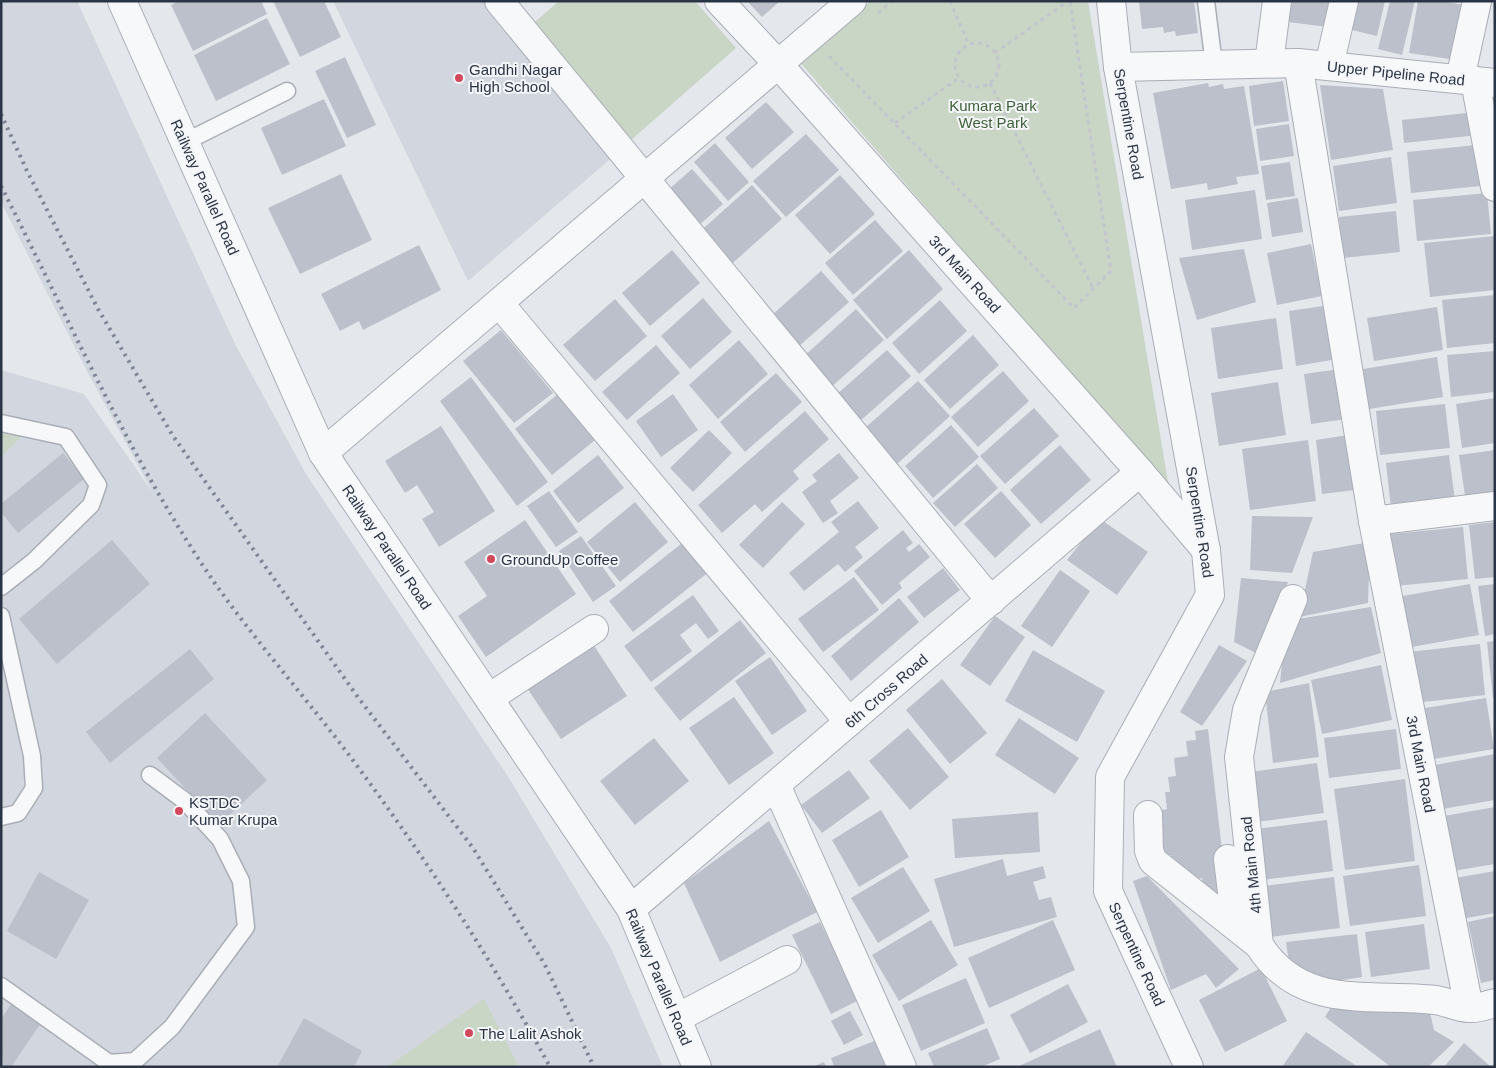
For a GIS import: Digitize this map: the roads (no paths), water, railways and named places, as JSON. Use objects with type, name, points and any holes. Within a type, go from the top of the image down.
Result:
[{"type":"street","points":[[499,1],[991,600]]},
{"type":"street","name":"3rd Main Road","points":[[719,1],[778,64],[1140,472],[1206,551]]},
{"type":"street","name":"Serpentine Road","points":[[1110,1],[1118,66],[1206,551],[1210,595],[1110,777],[1108,891],[1189,1067]]},
{"type":"street","points":[[1269,64],[1277,1]]},
{"type":"street","points":[[1329,66],[1344,1]]},
{"type":"street","points":[[1477,1],[1477,81],[1495,187]]},
{"type":"street","name":"Railway Parallel Road","points":[[123,2],[323,453],[631,909],[698,1067]]},
{"type":"street","points":[[323,453],[778,64],[861,10]]},
{"type":"street","name":"3rd Main Road","points":[[1298,63],[1373,521],[1482,1006]]},
{"type":"street","name":"Upper Pipeline Road","points":[[1118,66],[1298,63],[1477,81]]},
{"type":"street","points":[[499,303],[849,722]]},
{"type":"street","name":"6th Cross Road","points":[[631,909],[1140,472]]},
{"type":"street","points":[[1373,521],[1495,506]]},
{"type":"street","name":"4th Main Road","points":[[1293,599],[1248,710],[1239,758],[1259,945],[1270,962],[1283,974],[1315,990],[1349,996],[1436,1000],[1482,1006]]},
{"type":"street","points":[[489,698],[594,629]]},
{"type":"street","points":[[776,784],[902,1067]]},
{"type":"street","points":[[1148,815],[1149,851],[1153,861],[1259,945]]},
{"type":"street","points":[[1228,859],[1236,926]]},
{"type":"street","points":[[677,1018],[787,960]]},
{"type":"lane","points":[[1206,1],[1214,64]]},
{"type":"lane","points":[[185,142],[287,91]]},
{"type":"lane","points":[[1,423],[66,437],[98,485],[91,505],[34,561],[1,586]]},
{"type":"lane","points":[[1,616],[32,756],[34,788],[18,814],[1,817]]},
{"type":"lane","points":[[1,986],[109,1063],[135,1061],[172,1027],[246,927],[241,881],[220,840],[185,801],[150,775]]},
{"type":"railway","points":[[1,114],[27,171],[98,309],[173,436],[357,696],[473,848],[545,965],[594,1067]]},
{"type":"railway","points":[[1,186],[127,437],[183,535],[230,605],[335,737],[406,833],[481,948],[550,1067]]},
{"type":"place","name":"Gandhi Nagar High School","points":[[459,78]]},
{"type":"place","name":"GroundUp Coffee","points":[[491,559]]},
{"type":"place","name":"KSTDC Kumar Krupa","points":[[179,811]]},
{"type":"place","name":"The Lalit Ashok","points":[[469,1033]]},
{"type":"park label","name":"Kumara Park West Park","points":[[993,114]]}]
